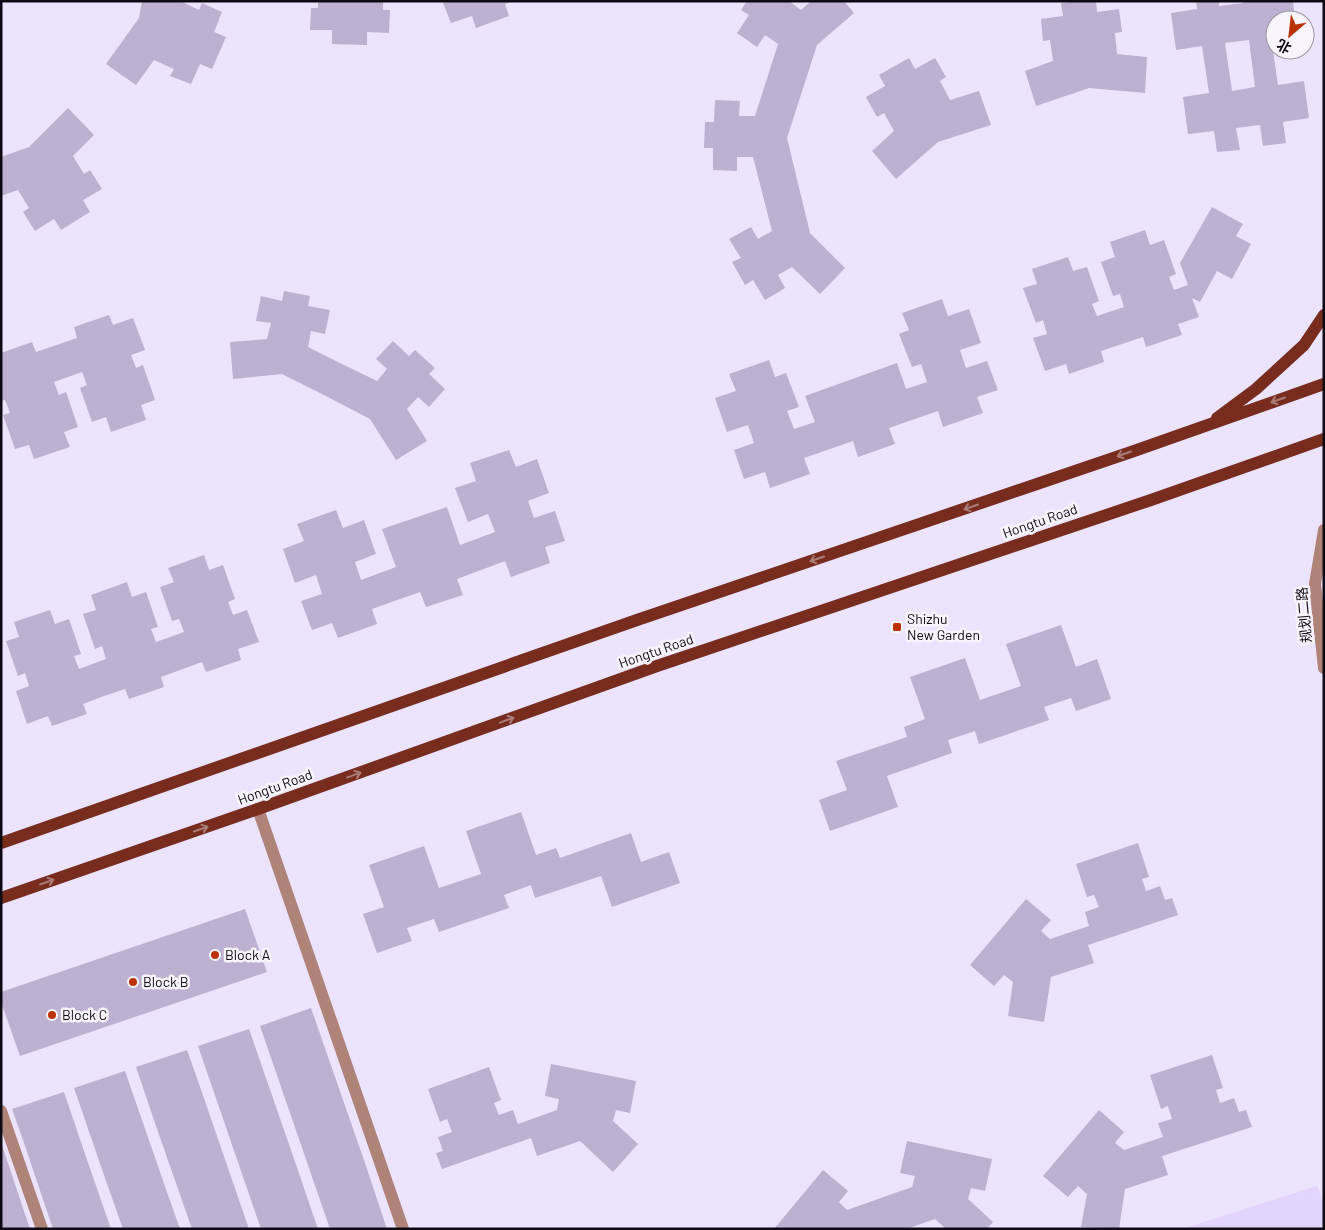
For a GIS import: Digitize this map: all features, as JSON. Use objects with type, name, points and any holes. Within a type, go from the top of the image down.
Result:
[{"type":"main road","points":[[1206,426],[1256,389],[1304,345],[1324,315]]},
{"type":"main road","points":[[1,843],[646,617],[1324,384]]},
{"type":"main road","name":"Hongtu Road","points":[[1,898],[258,810],[657,666],[1151,500],[1324,439]]},
{"type":"street","name":"规划二路","points":[[1324,530],[1315,584],[1324,668]]},
{"type":"street","points":[[258,810],[403,1229]]},
{"type":"street","points":[[1,838],[16,838]]},
{"type":"street","points":[[1,1111],[42,1229]]},
{"type":"shaded area","points":[[1317,1186],[1324,1204],[1324,1229],[1182,1229]]},
{"type":"building","points":[[142,1],[180,1],[199,10],[202,3],[222,12],[214,32],[226,37],[212,69],[200,64],[191,84],[170,76],[174,69],[154,60],[136,85],[106,64],[139,18]]},
{"type":"building","points":[[318,1],[383,1],[383,10],[390,10],[389,33],[367,32],[367,45],[332,44],[332,30],[310,30],[311,8],[318,8]]},
{"type":"building","points":[[447,1],[511,2],[505,4],[509,16],[476,28],[472,16],[451,23],[443,3]]},
{"type":"building","points":[[747,1],[789,1],[801,10],[811,1],[844,1],[854,13],[817,45],[787,138],[810,233],[845,268],[820,294],[792,267],[778,275],[785,288],[765,300],[753,280],[745,285],[732,262],[741,258],[729,239],[751,227],[758,239],[772,231],[753,157],[737,157],[737,171],[713,170],[713,148],[704,148],[705,122],[714,122],[715,100],[740,101],[739,116],[755,116],[778,44],[765,35],[757,47],[737,33],[749,15],[741,10]]},
{"type":"building","points":[[1096,1],[1097,12],[1119,9],[1122,32],[1115,33],[1117,54],[1147,57],[1145,93],[1089,88],[1036,106],[1025,71],[1053,61],[1050,40],[1043,41],[1041,19],[1063,16],[1061,3]]},
{"type":"building","points":[[1196,1],[1219,1],[1219,6],[1243,3],[1243,1],[1293,1],[1294,10],[1265,10],[1265,60],[1274,60],[1278,85],[1304,81],[1309,118],[1283,122],[1286,143],[1263,146],[1260,125],[1236,128],[1240,150],[1217,152],[1214,131],[1188,134],[1183,97],[1209,93],[1202,46],[1176,50],[1171,13],[1197,9]],"holes":[[[1249,40],[1255,87],[1232,91],[1225,43]]]},
{"type":"building","points":[[909,58],[915,69],[935,58],[946,77],[940,81],[950,100],[979,91],[991,125],[938,142],[896,179],[872,151],[894,131],[884,113],[877,117],[866,97],[885,86],[879,75]]},
{"type":"building","points":[[68,108],[94,135],[73,156],[84,174],[90,170],[102,189],[83,200],[90,212],[61,230],[54,219],[35,231],[23,212],[29,208],[18,190],[1,196],[1,157],[29,147]]},
{"type":"building","points":[[1212,207],[1243,224],[1236,236],[1251,244],[1232,279],[1217,271],[1200,302],[1192,298],[1199,317],[1178,324],[1182,335],[1146,347],[1143,337],[1101,351],[1104,362],[1069,374],[1066,364],[1045,371],[1033,338],[1047,334],[1043,320],[1036,323],[1023,288],[1037,284],[1032,269],[1068,257],[1073,271],[1087,267],[1099,301],[1092,304],[1097,316],[1124,307],[1120,294],[1113,296],[1101,262],[1115,257],[1110,242],[1145,230],[1150,245],[1164,240],[1176,274],[1169,277],[1174,290],[1188,285],[1180,263]]},
{"type":"building","points":[[284,291],[310,296],[308,306],[330,310],[325,334],[311,331],[308,347],[377,381],[387,369],[376,359],[393,341],[409,356],[415,350],[435,368],[429,374],[445,389],[429,407],[418,397],[407,409],[427,441],[396,460],[370,419],[282,374],[233,379],[230,342],[267,339],[271,323],[256,321],[261,296],[282,301]]},
{"type":"building","points":[[942,299],[948,316],[969,309],[981,343],[960,350],[966,368],[987,361],[998,390],[977,397],[983,413],[943,427],[938,411],[889,428],[895,444],[858,457],[853,441],[804,458],[810,474],[770,488],[765,472],[744,479],[734,450],[754,443],[748,425],[727,432],[715,398],[736,391],[729,374],[769,360],[775,377],[786,373],[799,407],[787,411],[794,429],[815,422],[805,396],[897,363],[906,389],[927,382],[921,364],[912,367],[899,334],[909,330],[902,313]]},
{"type":"building","points":[[109,315],[113,325],[133,318],[145,350],[131,355],[136,368],[143,365],[155,400],[141,405],[146,420],[111,432],[106,417],[92,422],[80,388],[87,385],[82,372],[54,382],[59,395],[66,392],[78,427],[64,432],[70,447],[34,459],[29,445],[15,449],[3,415],[10,413],[5,400],[1,401],[1,353],[32,342],[36,352],[77,338],[74,327]]},
{"type":"building","points":[[509,450],[516,467],[537,459],[549,493],[528,501],[534,518],[555,511],[565,541],[545,547],[550,563],[511,577],[505,561],[457,579],[463,595],[426,607],[420,592],[372,609],[377,624],[338,638],[332,623],[312,630],[301,601],[322,594],[316,575],[295,583],[283,549],[304,541],[297,524],[336,510],[343,528],[364,520],[376,554],[355,562],[361,580],[396,567],[382,529],[447,507],[460,545],[495,532],[488,514],[468,522],[455,488],[476,481],[470,463]]},
{"type":"building","points":[[204,555],[209,570],[223,565],[235,599],[228,602],[233,615],[247,610],[259,642],[238,649],[241,660],[206,672],[202,662],[161,677],[164,687],[129,699],[125,689],[104,696],[83,704],[87,714],[52,726],[48,716],[27,724],[16,691],[29,686],[25,673],[18,676],[6,641],[19,637],[14,622],[50,610],[55,624],[69,619],[81,654],[74,656],[79,669],[106,659],[102,646],[95,649],[83,614],[96,610],[91,595],[127,582],[132,597],[146,592],[158,627],[151,629],[156,642],[184,632],[179,619],[172,621],[160,587],[174,582],[168,568]]},
{"type":"building","points":[[1061,625],[1076,667],[1097,659],[1111,699],[1076,711],[1071,698],[1044,707],[1049,720],[979,744],[975,731],[948,740],[952,753],[887,776],[898,807],[830,831],[819,800],[847,790],[836,761],[907,737],[904,727],[925,719],[910,677],[965,658],[980,700],[1021,686],[1006,644]]},
{"type":"building","points":[[521,812],[536,855],[556,848],[560,858],[631,833],[641,862],[669,852],[680,883],[612,907],[601,876],[535,898],[531,885],[504,895],[509,908],[439,932],[434,919],[407,928],[412,941],[377,953],[363,914],[384,907],[369,865],[424,846],[439,888],[481,874],[466,831]]},
{"type":"building","points":[[1138,843],[1149,877],[1142,879],[1146,891],[1160,886],[1165,900],[1172,898],[1178,915],[1088,945],[1094,963],[1051,977],[1044,1022],[1008,1016],[1013,982],[1004,975],[994,986],[970,965],[1026,899],[1051,920],[1041,931],[1050,939],[1089,926],[1085,912],[1099,907],[1094,895],[1087,897],[1076,864]]},
{"type":"building","points":[[245,909],[267,972],[20,1056],[1,1002],[1,992]]},
{"type":"building","points":[[311,1008],[387,1229],[330,1229],[260,1026]]},
{"type":"building","points":[[249,1029],[318,1229],[261,1229],[198,1046]]},
{"type":"building","points":[[187,1050],[249,1229],[192,1229],[157,1129],[136,1067]]},
{"type":"building","points":[[1212,1055],[1223,1088],[1216,1090],[1220,1103],[1234,1098],[1239,1112],[1246,1110],[1252,1127],[1162,1156],[1168,1175],[1125,1189],[1119,1229],[1081,1227],[1087,1194],[1078,1186],[1068,1197],[1043,1176],[1099,1110],[1124,1132],[1115,1143],[1124,1150],[1163,1137],[1158,1123],[1172,1119],[1168,1106],[1161,1109],[1150,1075]]},
{"type":"building","points":[[551,1064],[636,1081],[630,1113],[616,1110],[613,1121],[638,1144],[613,1172],[580,1141],[537,1156],[531,1138],[442,1169],[436,1153],[443,1151],[438,1137],[452,1132],[447,1119],[440,1122],[428,1089],[489,1067],[501,1100],[494,1103],[499,1115],[513,1110],[518,1124],[557,1110],[559,1099],[545,1096]]},
{"type":"building","points":[[125,1071],[180,1229],[123,1229],[106,1181],[74,1088]]},
{"type":"building","points":[[64,1092],[111,1229],[53,1229],[12,1109]]},
{"type":"building","points":[[907,1141],[992,1159],[985,1191],[971,1188],[968,1199],[993,1222],[987,1229],[946,1229],[935,1219],[906,1229],[774,1229],[823,1170],[848,1191],[839,1202],[847,1210],[912,1187],[915,1176],[900,1173]]},
{"type":"building","points":[[2,1145],[30,1229],[1,1229]]},
{"type":"place","name":"Shizhu New Garden","points":[[897,627]]},
{"type":"place","name":"Block A","points":[[215,955]]},
{"type":"place","name":"Block B","points":[[133,982]]},
{"type":"place","name":"Block C","points":[[52,1015]]}]
